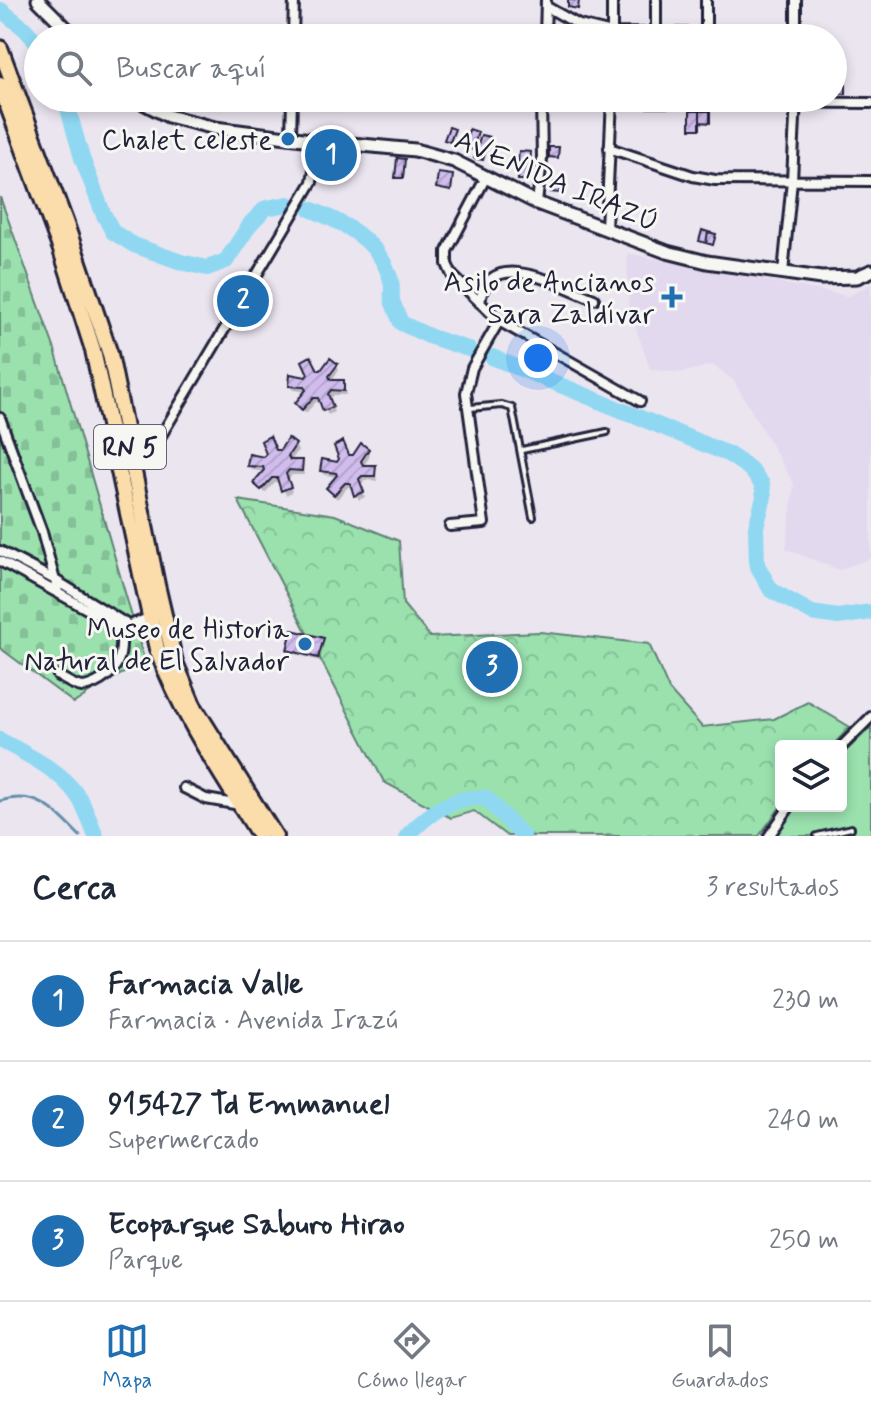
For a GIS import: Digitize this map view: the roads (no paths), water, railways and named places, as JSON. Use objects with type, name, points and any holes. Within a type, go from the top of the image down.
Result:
[{"type":"highway","name":"RN 5","points":[[0,48],[66,224],[110,354],[175,662],[193,705],[275,836]]},
{"type":"highway","name":"RN 5","points":[[0,85],[61,250],[93,350],[149,618],[169,682],[189,724],[260,836]]},
{"type":"highway","points":[[242,780],[284,836]]},
{"type":"street","points":[[38,0],[62,24]]},
{"type":"street","points":[[293,24],[294,0]]},
{"type":"street","points":[[612,0],[612,24]]},
{"type":"street","points":[[656,0],[656,24]]},
{"type":"street","points":[[706,0],[706,24]]},
{"type":"street","points":[[796,0],[796,24]]},
{"type":"street","points":[[546,4],[577,24]]},
{"type":"street","points":[[545,24],[546,4]]},
{"type":"street","points":[[847,102],[871,103]]},
{"type":"street","name":"AVENIDA IRAZÚ","points":[[160,112],[185,122],[319,141],[415,150],[454,161],[537,203],[667,252],[707,262],[843,279],[871,271]]},
{"type":"street","points":[[291,137],[292,112]]},
{"type":"street","points":[[537,203],[542,159],[541,112]]},
{"type":"street","points":[[606,228],[611,112]]},
{"type":"street","points":[[783,273],[795,112]]},
{"type":"street","points":[[159,439],[312,182],[319,141]]},
{"type":"street","points":[[609,148],[693,176],[715,180],[871,181]]},
{"type":"street","points":[[486,177],[447,251],[447,264],[452,275],[499,321],[640,401]]},
{"type":"street","points":[[480,303],[482,289],[502,271],[517,271],[594,299]]},
{"type":"street","points":[[450,526],[484,523],[468,408],[468,381],[472,368],[499,321]]},
{"type":"street","points":[[0,418],[42,532],[58,592]]},
{"type":"street","points":[[0,551],[55,580],[124,626]]},
{"type":"street","points":[[0,561],[124,626],[149,618]]},
{"type":"street","points":[[58,676],[82,687],[109,675],[118,666],[124,626]]},
{"type":"street","points":[[847,741],[871,717]]},
{"type":"street","points":[[184,788],[206,799],[241,806]]},
{"type":"street","points":[[769,836],[786,812]]},
{"type":"lane","points":[[468,408],[502,405],[512,408],[533,517]]},
{"type":"lane","points":[[522,450],[607,432]]},
{"type":"lane","points":[[817,836],[851,828]]},
{"type":"waterway","points":[[1,10],[24,28]]},
{"type":"waterway","points":[[69,112],[103,213],[113,232],[134,245],[207,268],[226,261],[251,223],[266,208],[288,204]]},
{"type":"waterway","points":[[310,209],[348,227],[379,255],[391,281],[392,300],[401,323],[468,349]]},
{"type":"waterway","points":[[492,357],[728,454],[749,468],[762,484],[764,497],[756,527],[757,565],[771,590],[812,613],[838,617],[871,612]]},
{"type":"waterway","points":[[0,740],[42,763],[70,786],[83,805],[96,836]]},
{"type":"waterway","points":[[0,801],[25,798],[45,805],[80,836]]},
{"type":"waterway","points":[[407,836],[443,807],[474,798],[486,798],[523,836]]},
{"type":"place","name":"Chalet celeste","points":[[288,139]]},
{"type":"place","name":"Farmacia Valle","points":[[331,155]]},
{"type":"place","name":"Asilo de Ancianos Sara Zaldívar","points":[[672,297]]},
{"type":"place","name":"915427 Td Emmanuel","points":[[243,301]]},
{"type":"place","name":"Museo de Historia Natural de El Salvador","points":[[305,644]]},
{"type":"place","name":"Ecoparque Saburo Hirao","points":[[492,667]]}]
